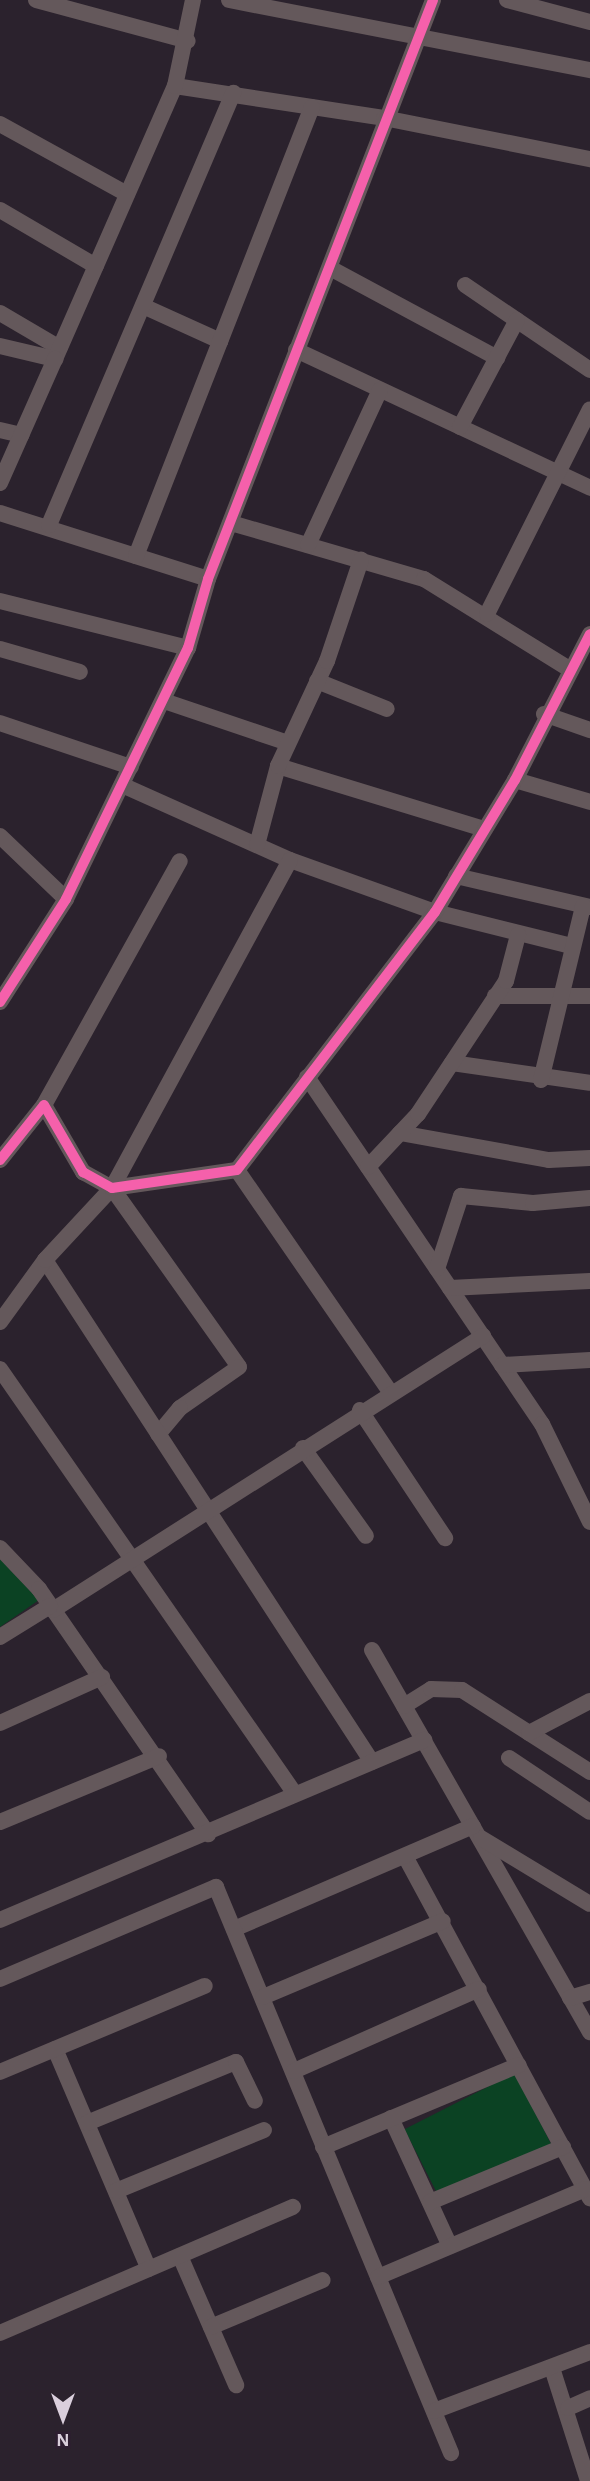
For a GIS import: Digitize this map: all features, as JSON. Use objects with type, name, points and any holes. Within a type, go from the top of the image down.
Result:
[{"type":"street","points":[[36,0],[188,41]]},
{"type":"street","points":[[0,483],[175,86],[188,41],[193,0]]},
{"type":"street","points":[[229,0],[419,39],[590,69]]},
{"type":"street","points":[[0,1002],[66,899],[188,648],[208,579],[330,268],[384,118],[433,0]]},
{"type":"street","points":[[507,0],[590,22]]},
{"type":"street","points":[[175,86],[384,118],[590,159]]},
{"type":"street","points":[[49,525],[233,93]]},
{"type":"street","points":[[136,556],[312,107]]},
{"type":"street","points":[[0,124],[127,194]]},
{"type":"street","points":[[0,210],[96,266]]},
{"type":"street","points":[[330,268],[497,358]]},
{"type":"street","points":[[465,285],[590,370]]},
{"type":"street","points":[[143,306],[220,341]]},
{"type":"street","points":[[0,313],[57,353]]},
{"type":"street","points":[[460,427],[517,320]]},
{"type":"street","points":[[0,345],[57,353]]},
{"type":"street","points":[[296,350],[590,488]]},
{"type":"street","points":[[308,545],[380,390]]},
{"type":"street","points":[[487,614],[590,410]]},
{"type":"street","points":[[0,430],[21,435]]},
{"type":"street","points":[[0,513],[49,525],[208,579]]},
{"type":"street","points":[[231,523],[425,579],[487,614],[571,670]]},
{"type":"street","points":[[257,845],[278,766],[317,681],[361,560]]},
{"type":"street","points":[[0,601],[188,648]]},
{"type":"street","points":[[112,1188],[237,1170],[435,912],[515,780],[544,714],[590,635]]},
{"type":"street","points":[[0,649],[80,672]]},
{"type":"street","points":[[317,681],[387,709]]},
{"type":"street","points":[[164,701],[288,743]]},
{"type":"street","points":[[544,714],[590,730]]},
{"type":"street","points":[[0,723],[131,767]]},
{"type":"street","points":[[278,766],[484,829]]},
{"type":"street","points":[[515,780],[590,802]]},
{"type":"street","points":[[122,785],[290,860],[435,912],[518,935],[571,946]]},
{"type":"street","points":[[0,836],[66,899]]},
{"type":"street","points":[[0,1322],[45,1260],[112,1188],[290,860]]},
{"type":"street","points":[[0,1160],[44,1105],[180,861]]},
{"type":"street","points":[[456,876],[586,907],[571,946],[541,1080]]},
{"type":"street","points":[[368,1167],[400,1133],[452,1063],[495,996],[518,935]]},
{"type":"street","points":[[495,996],[590,996]]},
{"type":"street","points":[[452,1063],[541,1080],[590,1083]]},
{"type":"street","points":[[307,1077],[542,1423],[589,1520]]},
{"type":"street","points":[[44,1105],[83,1172],[112,1188],[239,1367],[180,1408],[158,1434]]},
{"type":"street","points":[[400,1133],[549,1160],[590,1158]]},
{"type":"street","points":[[237,1170],[389,1390]]},
{"type":"street","points":[[438,1269],[461,1196],[533,1203],[590,1198]]},
{"type":"street","points":[[45,1260],[372,1762]]},
{"type":"street","points":[[450,1288],[590,1280]]},
{"type":"street","points":[[0,1637],[132,1559],[389,1390],[483,1336]]},
{"type":"street","points":[[502,1365],[590,1360]]},
{"type":"street","points":[[0,1369],[295,1794]]},
{"type":"street","points":[[360,1410],[445,1538]]},
{"type":"street","points":[[303,1448],[366,1536]]},
{"type":"street","points":[[0,1548],[52,1608],[159,1756],[208,1834]]},
{"type":"street","points":[[372,1650],[590,2032]]},
{"type":"street","points":[[0,1723],[102,1677]]},
{"type":"street","points":[[404,1706],[449,1686],[590,1772]]},
{"type":"street","points":[[529,1733],[590,1701]]},
{"type":"street","points":[[0,1920],[425,1740]]},
{"type":"street","points":[[0,1822],[159,1756]]},
{"type":"street","points":[[509,1758],[590,1812]]},
{"type":"street","points":[[234,1929],[476,1831]]},
{"type":"street","points":[[476,1831],[590,1903]]},
{"type":"street","points":[[378,2277],[450,2246],[588,2194],[443,1921],[405,1858]]},
{"type":"street","points":[[0,1979],[216,1887],[451,2453]]},
{"type":"street","points":[[263,1997],[443,1921]]},
{"type":"street","points":[[0,2072],[205,1986]]},
{"type":"street","points":[[294,2071],[480,1989]]},
{"type":"street","points":[[570,1998],[590,1992]]},
{"type":"street","points":[[55,2049],[149,2269]]},
{"type":"street","points":[[87,2123],[236,2062],[255,2101]]},
{"type":"street","points":[[323,2147],[519,2065]]},
{"type":"street","points":[[391,2118],[450,2246]]},
{"type":"street","points":[[116,2191],[264,2130]]},
{"type":"street","points":[[430,2202],[563,2147]]},
{"type":"street","points":[[0,2333],[293,2207]]},
{"type":"street","points":[[180,2256],[236,2385]]},
{"type":"street","points":[[211,2327],[323,2280]]},
{"type":"street","points":[[434,2412],[590,2352]]},
{"type":"street","points":[[552,2368],[568,2408],[588,2481]]},
{"type":"street","points":[[568,2408],[590,2399]]},
{"type":"green space","points":[[0,1559],[39,1600],[0,1627]]},
{"type":"green space","points":[[515,2073],[552,2145],[441,2201],[405,2129]]},
{"type":"cycle path","points":[[0,1002],[66,899],[188,648],[208,579],[433,0]]},
{"type":"cycle path","points":[[0,1160],[44,1105],[83,1172],[112,1188],[237,1170],[435,912],[515,780],[590,634]]}]
